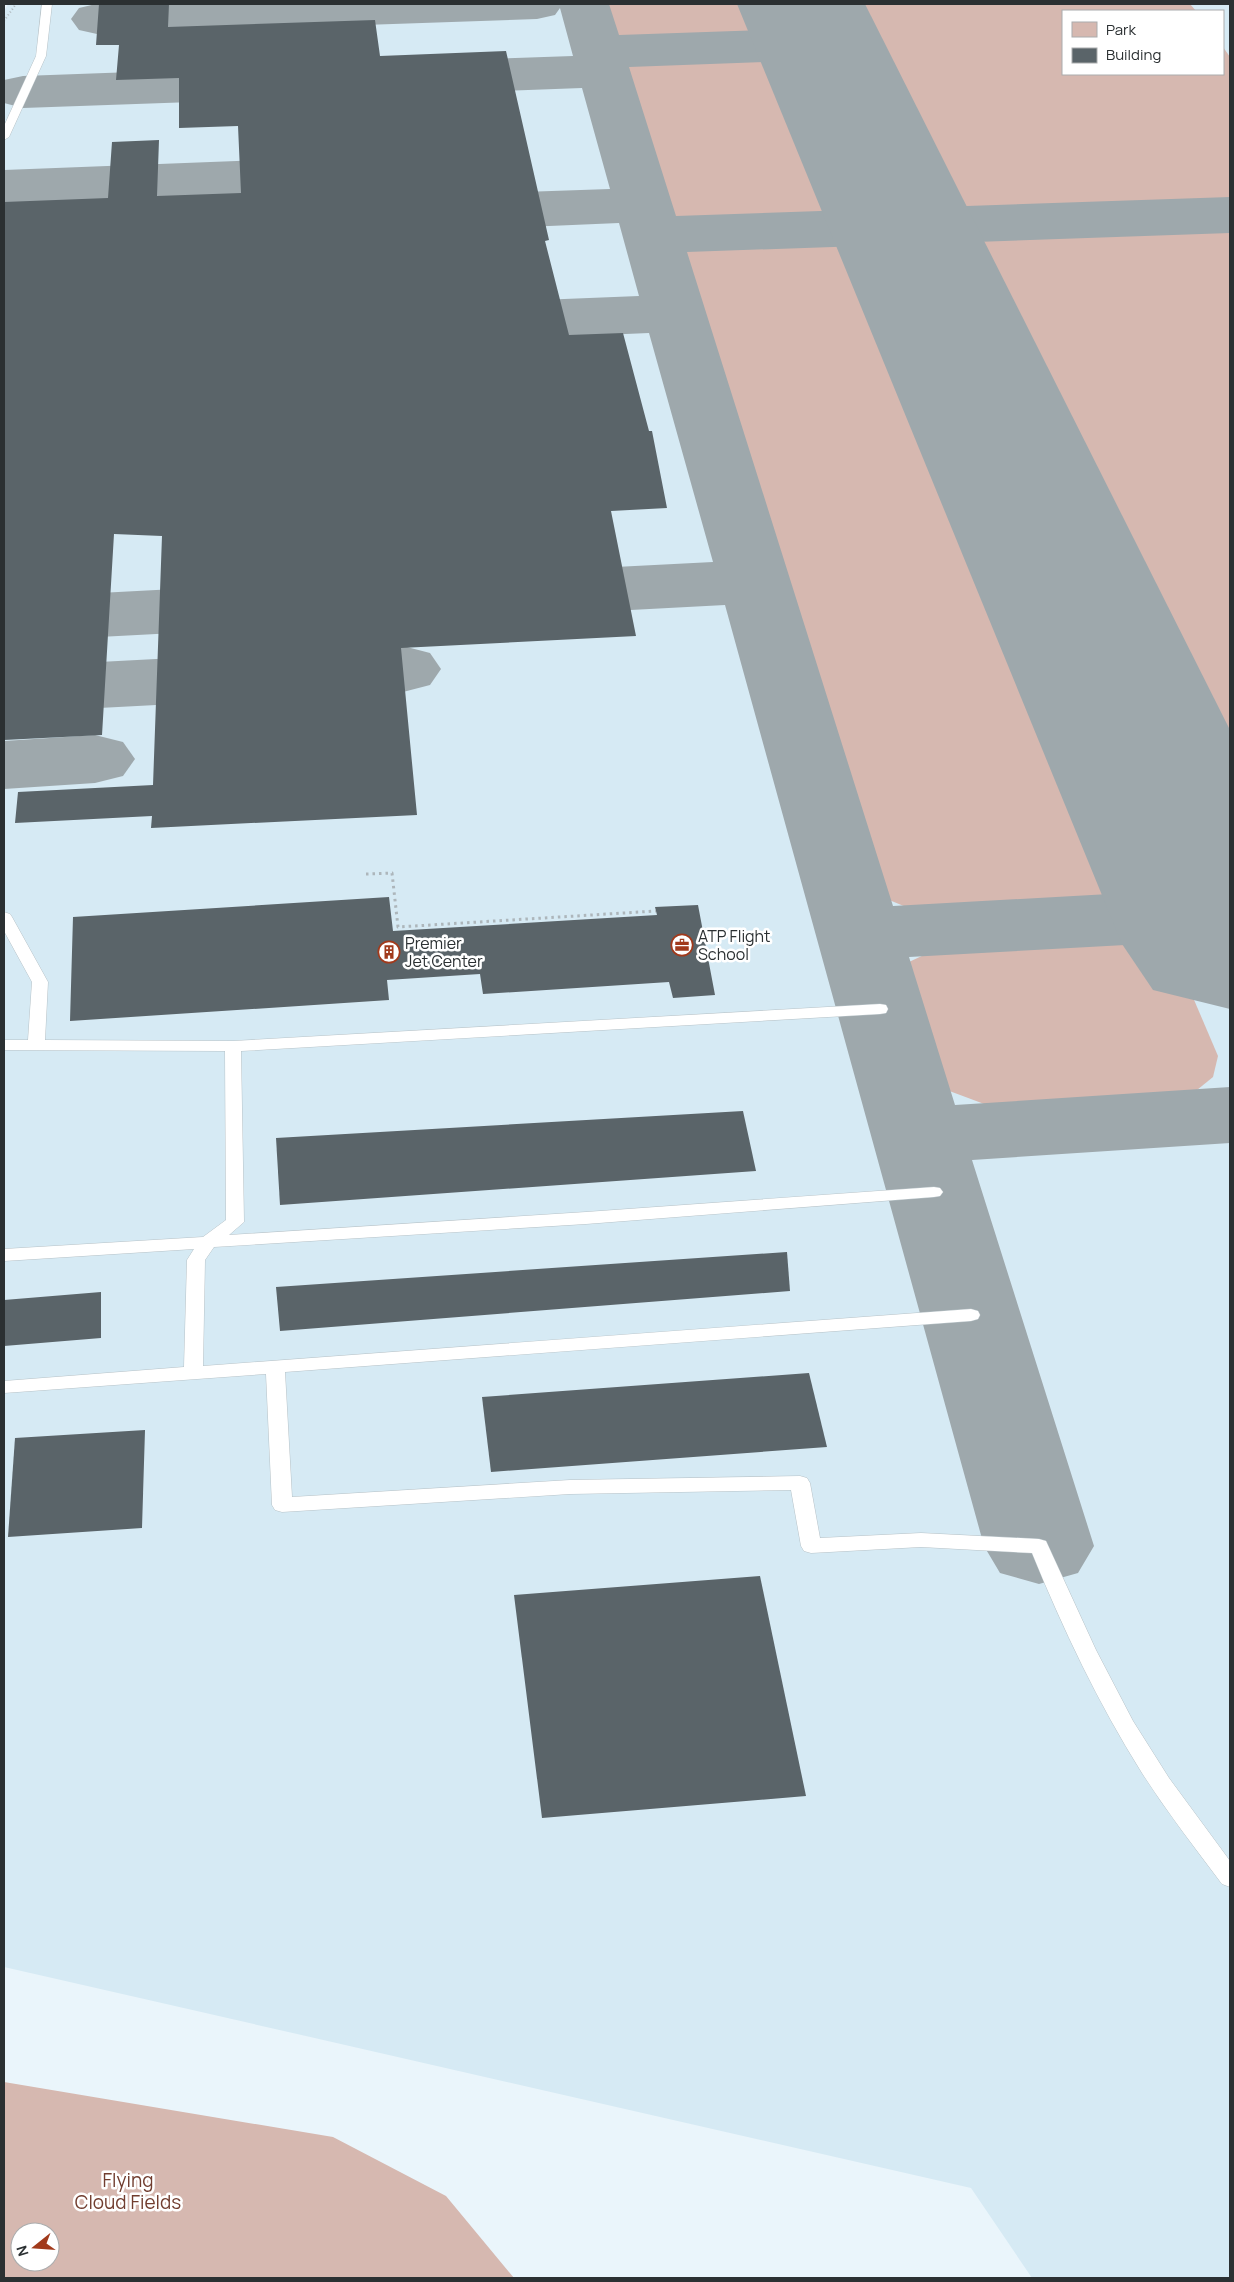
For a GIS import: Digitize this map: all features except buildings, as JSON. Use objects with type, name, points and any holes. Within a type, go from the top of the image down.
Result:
[{"type":"lane","points":[[4,137],[41,56],[47,4]]},
{"type":"lane","points":[[4,916],[40,982],[36,1045]]},
{"type":"lane","points":[[4,1045],[232,1046],[880,1009]]},
{"type":"lane","points":[[193,1373],[196,1260],[208,1242],[235,1222],[232,1046]]},
{"type":"lane","points":[[4,1256],[576,1219],[934,1192]]},
{"type":"lane","points":[[4,1387],[970,1315]]},
{"type":"lane","points":[[275,1367],[282,1505],[570,1487],[800,1483],[811,1546],[921,1540],[1039,1546],[1084,1648],[1139,1750],[1169,1796],[1230,1878]]},
{"type":"path","points":[[4,21],[16,4]]},
{"type":"path","points":[[366,874],[392,873],[398,926],[656,911]]},
{"type":"shaded area","points":[[8,4],[1230,4],[1230,2278],[1032,2278],[971,2188],[4,1967],[4,11]]},
{"type":"green space","points":[[599,4],[766,4],[778,31],[763,39],[732,43],[666,45],[628,42],[616,39],[607,33]]},
{"type":"green space","points":[[832,4],[1190,4],[1195,10],[1062,10],[1062,75],[1224,75],[1224,48],[1230,57],[1230,206],[983,216],[945,211],[932,204],[926,198]]},
{"type":"green space","points":[[748,54],[769,56],[792,64],[853,208],[835,220],[707,227],[675,220],[664,211],[621,74],[624,66],[636,61],[667,56]]},
{"type":"green space","points":[[1230,222],[1230,838],[951,250],[953,242],[966,236],[987,232]]},
{"type":"green space","points":[[820,239],[859,245],[872,251],[1137,869],[1132,886],[1108,898],[1080,905],[944,911],[911,909],[882,897],[869,883],[679,264],[681,255],[712,245],[730,242]]},
{"type":"green space","points":[[1106,936],[1149,945],[1180,967],[1218,1056],[1213,1077],[1197,1090],[1166,1098],[995,1108],[944,1089],[926,1069],[901,990],[909,962],[943,946]]},
{"type":"green space","name":"Flying Cloud Fields","points":[[4,2082],[333,2137],[446,2196],[514,2278],[4,2278]]},
{"type":"taxiway","points":[[97,19],[537,4]]},
{"type":"taxiway","points":[[584,4],[598,52]]},
{"type":"taxiway","points":[[598,52],[820,44]]},
{"type":"taxiway","points":[[598,52],[604,71]]},
{"type":"taxiway","points":[[23,92],[604,71]]},
{"type":"taxiway","points":[[604,71],[652,235]]},
{"type":"taxiway","points":[[4,187],[370,173]]},
{"type":"taxiway","points":[[412,214],[642,205]]},
{"type":"taxiway","points":[[652,235],[1230,215]]},
{"type":"taxiway","points":[[652,235],[858,934]]},
{"type":"taxiway","points":[[435,323],[674,313]]},
{"type":"taxiway","points":[[497,595],[754,582]]},
{"type":"taxiway","points":[[4,620],[290,605]]},
{"type":"taxiway","points":[[4,690],[403,669]]},
{"type":"taxiway","points":[[4,765],[95,759]]},
{"type":"taxiway","points":[[858,934],[1216,914]]},
{"type":"taxiway","points":[[858,934],[918,1135]]},
{"type":"taxiway","points":[[918,1135],[1230,1115]]},
{"type":"taxiway","points":[[918,1135],[1039,1546]]},
{"type":"runway","points":[[801,4],[1230,944]]},
{"type":"place","name":"ATP Flight School","points":[[682,945]]},
{"type":"place","name":"Premier Jet Center","points":[[389,952]]}]
